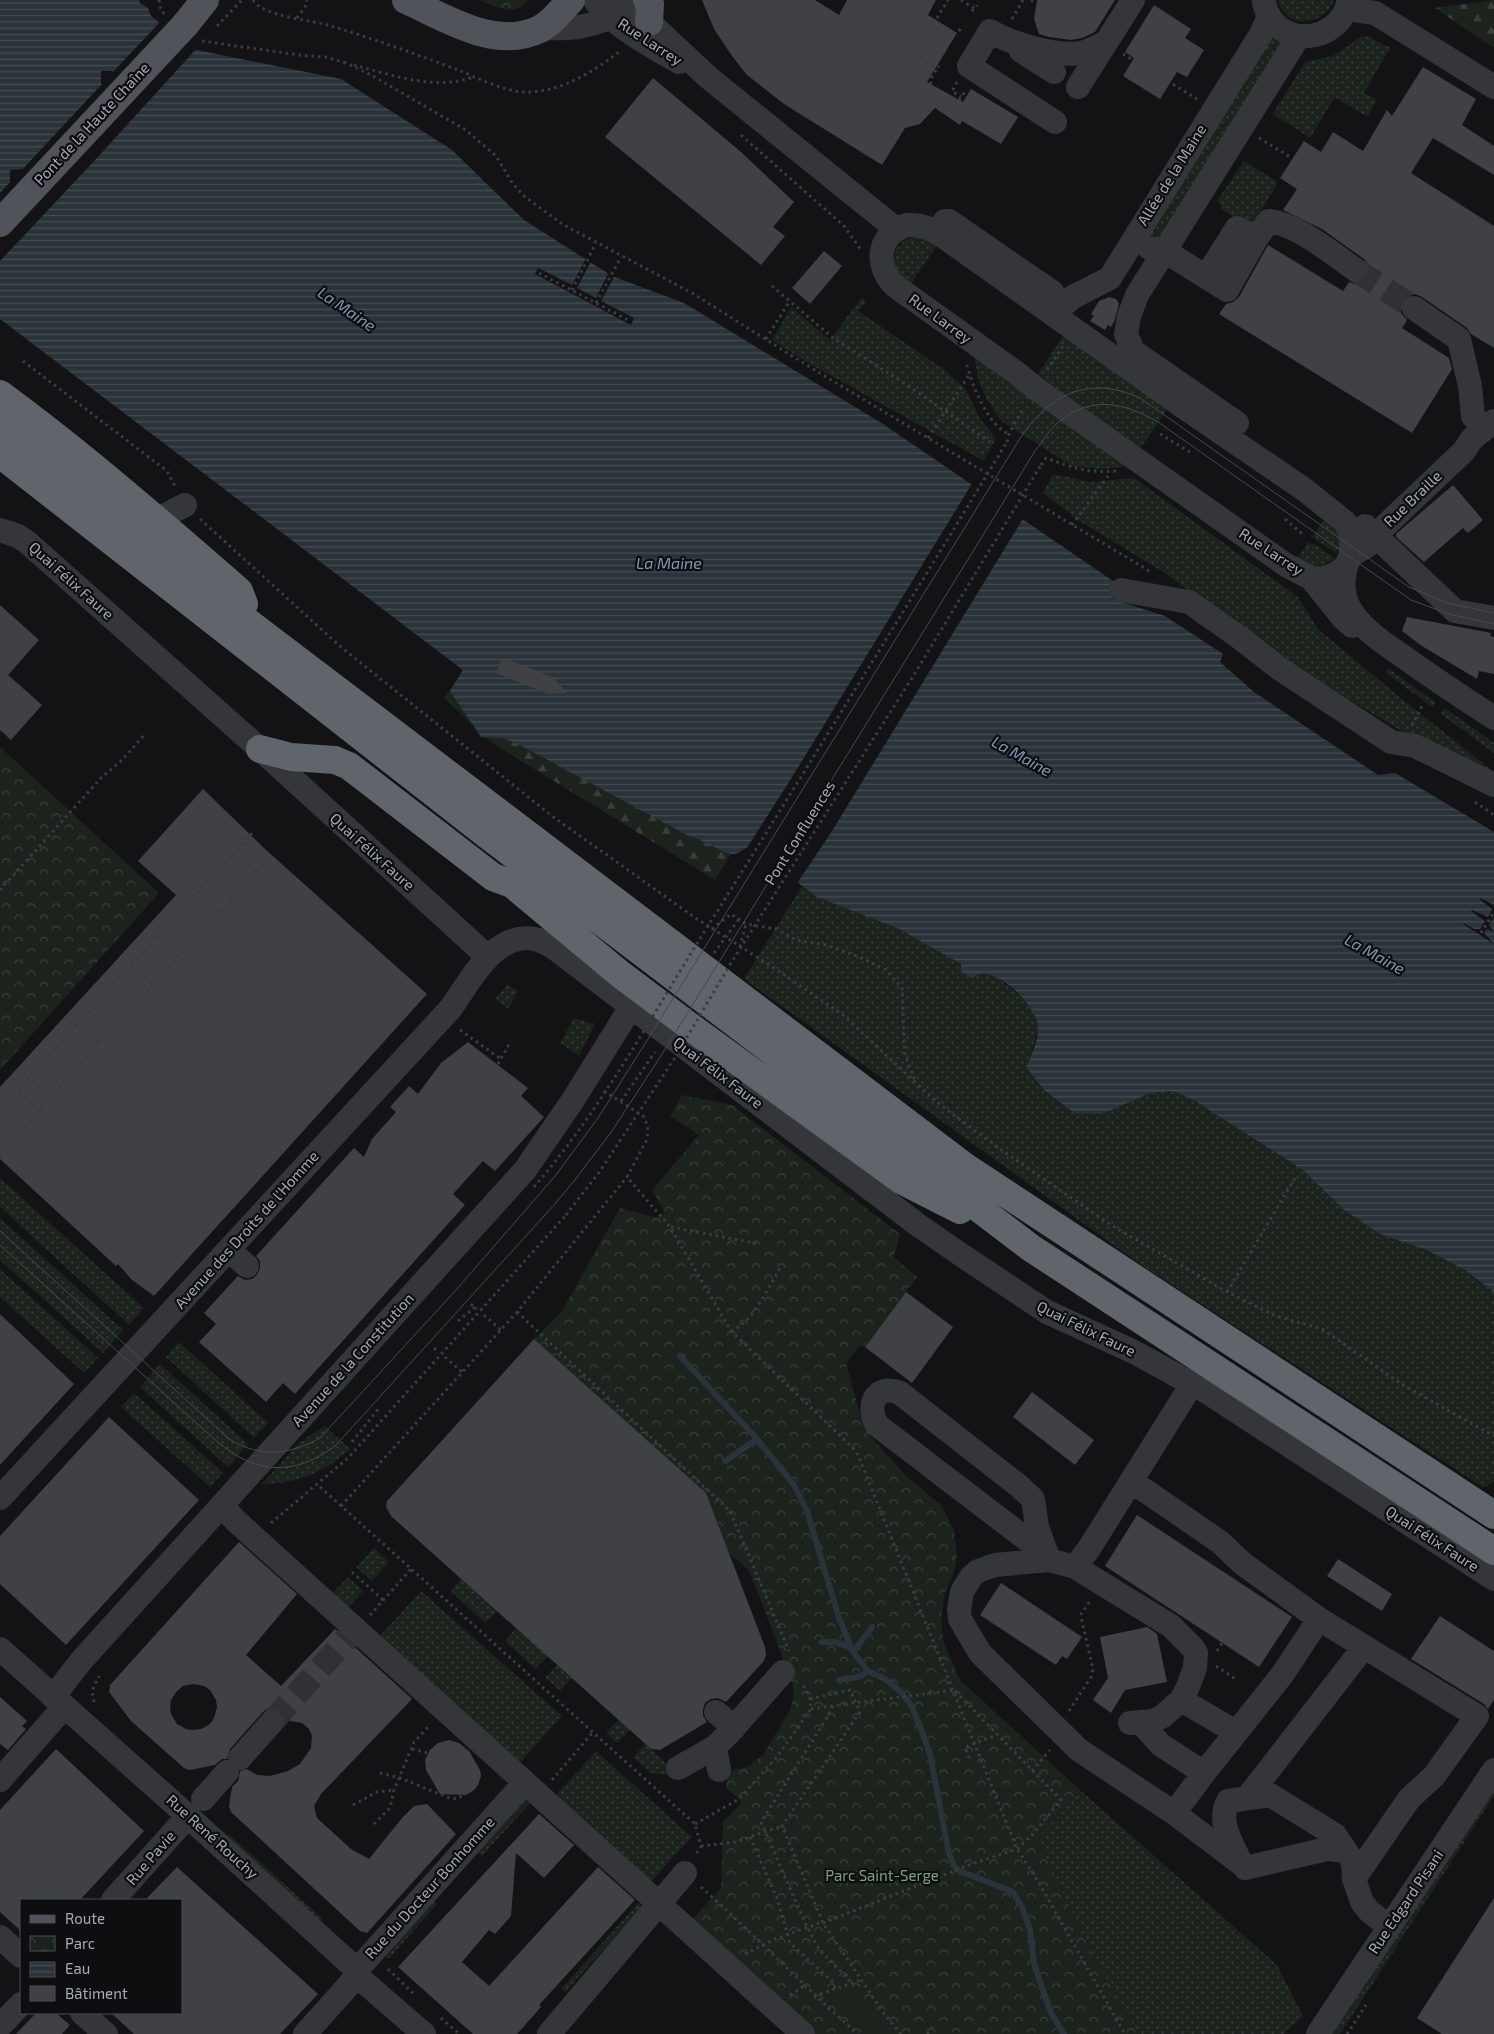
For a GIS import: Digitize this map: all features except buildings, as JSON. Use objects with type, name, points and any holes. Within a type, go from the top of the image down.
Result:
[{"type":"highway","points":[[0,394],[53,433],[158,520],[238,592],[253,626]]},
{"type":"highway","points":[[0,426],[253,626],[964,1166],[1494,1515]]},
{"type":"highway","name":"Quai Félix Faure","points":[[0,454],[486,834],[1031,1248],[1494,1551]]},
{"type":"highway","points":[[260,749],[292,757],[335,760],[349,766],[492,877],[512,884],[620,974],[900,1180],[1031,1248]]},
{"type":"highway","points":[[486,834],[512,884]]},
{"type":"main road","points":[[406,0],[476,31],[498,37],[527,34],[542,28],[571,0]]},
{"type":"main road","name":"Pont de la Haute Chaîne","points":[[0,223],[197,21],[216,12]]},
{"type":"street","name":"Rue Larrey","points":[[595,0],[617,9],[648,11],[709,78],[896,229],[886,239],[882,249],[881,261],[889,280],[1035,388],[1286,565],[1311,578],[1323,579],[1331,576],[1348,560]]},
{"type":"street","points":[[1078,87],[1110,46],[1132,0]]},
{"type":"street","points":[[1266,8],[1282,29],[1299,36],[1322,34],[1337,24],[1348,4],[1375,13],[1494,87]]},
{"type":"street","name":"Allée de la Maine","points":[[1054,314],[1073,297],[1110,278],[1261,34],[1266,8]]},
{"type":"street","points":[[542,28],[574,29],[595,24],[617,9]]},
{"type":"street","name":"Rue Larrey","points":[[617,9],[658,50],[709,78]]},
{"type":"street","points":[[1055,122],[969,66],[990,31],[1005,30],[1057,53],[1081,53],[1110,46]]},
{"type":"street","points":[[1005,30],[1054,72]]},
{"type":"street","points":[[1299,36],[1137,295],[1130,313],[1126,334],[1133,350],[1299,467],[1305,490]]},
{"type":"street","points":[[1131,242],[1176,258],[1227,290],[1256,239],[1269,221],[1278,222],[1292,227],[1356,270]]},
{"type":"street","points":[[896,229],[906,225],[920,226],[938,232],[1305,490],[1361,527],[1456,611],[1494,618]]},
{"type":"street","points":[[1414,308],[1459,338],[1470,386],[1473,416],[1483,430]]},
{"type":"street","name":"Rue Braille","points":[[1348,560],[1367,546],[1361,527],[1423,489],[1464,451],[1483,430]]},
{"type":"street","points":[[158,520],[177,495]]},
{"type":"street","points":[[1361,527],[1352,535],[1342,585],[1348,603],[1364,626],[1390,648],[1494,718]]},
{"type":"street","name":"Quai Félix Faure","points":[[0,530],[12,533],[27,542],[260,749],[488,956],[508,943],[522,939],[538,940],[554,947],[918,1225],[1047,1312],[1134,1352],[1192,1384],[1494,1579]]},
{"type":"street","points":[[1311,578],[1343,618],[1360,633],[1390,648]]},
{"type":"street","points":[[1121,590],[1190,602],[1280,669],[1391,742],[1415,746],[1494,785]]},
{"type":"street","name":"Avenue des Droits de l'Homme","points":[[0,1498],[99,1393],[451,1008],[488,956]]},
{"type":"street","name":"Avenue de la Constitution","points":[[0,1780],[58,1702],[81,1661],[222,1506],[353,1345],[525,1170],[573,1100],[631,1007]]},
{"type":"street","points":[[900,1180],[918,1225]]},
{"type":"street","points":[[229,1250],[247,1266]]},
{"type":"street","points":[[1075,1568],[1192,1384]]},
{"type":"street","points":[[888,1390],[900,1393],[1033,1499],[1045,1561],[1034,1545],[877,1425],[873,1419],[871,1405],[877,1395],[888,1390]]},
{"type":"street","points":[[1131,1481],[1220,1542],[1242,1563],[1319,1619],[1477,1716],[1434,1776],[1409,1799],[1354,1879]]},
{"type":"street","points":[[222,1506],[352,1633],[444,1710],[659,1902],[803,2034]]},
{"type":"street","points":[[1204,1773],[1162,1745],[1136,1723],[1163,1716],[1181,1700],[1196,1668],[1196,1653],[1171,1626],[1075,1568],[1045,1561],[995,1565],[978,1571],[966,1584],[962,1592],[959,1610],[960,1619],[980,1653],[1079,1750],[1174,1813],[1241,1863],[1245,1868],[1254,1868],[1327,1849],[1346,1851]]},
{"type":"street","points":[[1174,1813],[1282,1675],[1319,1619]]},
{"type":"street","points":[[1247,1798],[1364,1646]]},
{"type":"street","name":"Rue René Rouchy","points":[[0,1649],[58,1702],[196,1807],[357,1973],[424,2034]]},
{"type":"street","points":[[678,1768],[715,1747],[792,1669]]},
{"type":"street","points":[[1181,1700],[1236,1732]]},
{"type":"street","points":[[716,1712],[734,1728]]},
{"type":"street","name":"Rue Pavie","points":[[114,1899],[272,1722]]},
{"type":"street","points":[[715,1747],[719,1770]]},
{"type":"street","name":"Rue Edgard Pisani","points":[[1318,2034],[1494,1770]]},
{"type":"street","name":"Rue du Docteur Bonhomme","points":[[305,2034],[519,1789]]},
{"type":"street","points":[[1241,1863],[1222,1819],[1224,1809],[1228,1801],[1270,1795],[1335,1835],[1353,1862],[1354,1879],[1362,1902],[1369,1911],[1390,1927]]},
{"type":"street","points":[[549,2034],[685,1873]]},
{"type":"street","points":[[0,1937],[20,1955]]},
{"type":"street","points":[[0,2026],[20,2005]]},
{"type":"street","points":[[83,2014],[106,2034]]},
{"type":"path","points":[[159,0],[161,11]]},
{"type":"path","points":[[216,12],[242,0]]},
{"type":"path","points":[[253,0],[255,4],[272,12],[353,32],[517,91],[540,90],[564,85],[592,72],[624,48]]},
{"type":"path","points":[[297,18],[307,0]]},
{"type":"path","points":[[937,18],[948,0]]},
{"type":"path","points":[[961,0],[974,8]]},
{"type":"path","points":[[1005,30],[1023,0]]},
{"type":"path","points":[[1031,0],[1036,3]]},
{"type":"path","points":[[197,21],[300,55],[325,56],[417,80],[463,81],[474,76]]},
{"type":"path","points":[[959,31],[962,26]]},
{"type":"path","points":[[1110,46],[1199,101]]},
{"type":"path","points":[[924,58],[923,60],[938,67],[930,80],[931,84]]},
{"type":"path","points":[[344,62],[371,75],[466,130],[496,156],[513,184],[539,208],[562,224],[692,293],[928,438],[1032,499],[1072,526],[1155,574]]},
{"type":"path","points":[[954,92],[961,99],[970,84]]},
{"type":"path","points":[[735,129],[844,226],[864,255]]},
{"type":"path","points":[[1252,133],[1292,158]]},
{"type":"path","points":[[572,290],[596,243]]},
{"type":"path","points":[[596,302],[621,256]]},
{"type":"path","points":[[539,273],[630,320]]},
{"type":"path","points":[[772,286],[833,338],[990,442]]},
{"type":"path","points":[[766,339],[790,302]]},
{"type":"path","points":[[966,360],[969,373],[990,417],[1003,432],[1009,434],[1035,388],[1075,329]]},
{"type":"path","points":[[23,361],[167,471],[177,495],[342,648],[552,816],[712,929],[843,1015],[939,1104],[997,1147],[1111,1225],[1227,1292],[1276,1316],[1322,1330],[1403,1385],[1494,1436]]},
{"type":"path","points":[[928,438],[969,373]]},
{"type":"path","name":"Pont Confluences","points":[[534,1187],[556,1162],[633,1051],[698,942],[1008,442],[1009,434]]},
{"type":"path","points":[[1160,434],[1190,452]]},
{"type":"path","name":"Pont Confluences","points":[[300,1497],[348,1458],[566,1216],[600,1171],[674,1059],[731,963],[912,678],[1046,458],[1071,468],[1088,472],[1120,471]]},
{"type":"path","points":[[1072,526],[1108,476]]},
{"type":"path","points":[[1285,519],[1305,536]]},
{"type":"path","points":[[1415,719],[1422,706]]},
{"type":"path","points":[[0,890],[101,778],[122,760],[146,733]]},
{"type":"path","points":[[40,1110],[16,1090],[254,831]]},
{"type":"path","points":[[0,1157],[111,1030],[266,862],[238,836]]},
{"type":"path","points":[[233,853],[256,873]]},
{"type":"path","points":[[209,879],[232,899]]},
{"type":"path","points":[[197,892],[220,912]]},
{"type":"path","points":[[1481,933],[1494,912]]},
{"type":"path","points":[[712,929],[731,914],[746,924],[776,929],[796,940],[826,945],[858,956],[886,970],[902,988],[905,1055],[916,1083]]},
{"type":"path","points":[[714,953],[739,919]]},
{"type":"path","points":[[740,947],[746,924]]},
{"type":"path","points":[[156,937],[179,957]]},
{"type":"path","points":[[130,965],[153,984]]},
{"type":"path","points":[[88,1011],[111,1030]]},
{"type":"path","points":[[76,1024],[100,1043]]},
{"type":"path","points":[[459,1030],[501,1059]]},
{"type":"path","points":[[498,1064],[511,1041]]},
{"type":"path","points":[[341,1506],[517,1312],[627,1177],[646,1141],[648,1128],[643,1116],[621,1101],[659,1047]]},
{"type":"path","points":[[28,1077],[51,1097]]},
{"type":"path","points":[[1227,1292],[1296,1176]]},
{"type":"path","points":[[627,1177],[670,1227],[731,1331],[853,1448],[858,1455],[1017,1849],[1039,1882],[1125,2034]]},
{"type":"path","points":[[670,1227],[760,1244]]},
{"type":"path","points":[[731,1331],[740,1328],[751,1315],[781,1268]]},
{"type":"path","points":[[458,1321],[476,1308],[472,1304]]},
{"type":"path","points":[[517,1312],[730,1511],[792,1669],[810,1698],[810,1709],[776,1758],[739,1799],[695,1824]]},
{"type":"path","points":[[484,1315],[501,1330]]},
{"type":"path","points":[[434,1348],[439,1352]]},
{"type":"path","points":[[445,1358],[462,1372]]},
{"type":"path","points":[[352,1442],[379,1408]]},
{"type":"path","points":[[320,1487],[695,1824],[701,1846],[685,1873],[763,1944],[814,1996],[858,2034]]},
{"type":"path","points":[[352,1633],[411,1569]]},
{"type":"path","points":[[352,1572],[383,1600]]},
{"type":"path","points":[[1032,1771],[1053,1746],[1059,1730],[1091,1677],[1093,1669],[1081,1614],[1088,1602],[1097,1603]]},
{"type":"path","points":[[1196,1653],[1237,1680]]},
{"type":"path","points":[[701,1846],[735,1842],[782,1826],[860,1712],[850,1690],[810,1698]]},
{"type":"path","points":[[810,1709],[954,1690]]},
{"type":"path","points":[[727,1965],[763,1944],[966,1866],[1017,1849],[1032,1835],[1062,1800],[954,1690]]},
{"type":"path","points":[[833,1706],[761,1822],[807,1927],[819,1949],[852,1983]]},
{"type":"path","points":[[374,1824],[390,1808],[394,1790],[414,1742],[444,1710]]},
{"type":"path","points":[[550,1783],[593,1732]]},
{"type":"path","points":[[969,1758],[965,1748],[997,1735]]},
{"type":"path","points":[[412,1749],[428,1753]]},
{"type":"path","points":[[380,1773],[400,1778],[452,1798],[459,1798],[463,1795]]},
{"type":"path","points":[[353,1805],[377,1792],[394,1790]]},
{"type":"path","points":[[782,1826],[823,1922],[885,2015],[901,2034]]},
{"type":"path","points":[[750,1837],[777,1898],[790,1943],[833,1982],[835,1988]]},
{"type":"path","points":[[814,1996],[861,1980]]},
{"type":"path","points":[[926,2034],[933,2028]]},
{"type":"green space","points":[[478,0],[528,0],[517,8],[504,9]]},
{"type":"green space","points":[[1278,0],[1334,0],[1322,16],[1314,20],[1305,21],[1296,20],[1288,16],[1282,10]]},
{"type":"green space","points":[[1494,0],[1494,48],[1435,8]]},
{"type":"green space","points":[[1362,36],[1369,37],[1390,48],[1364,93],[1377,100],[1369,115],[1366,116],[1335,97],[1310,138],[1273,114],[1305,62],[1333,56]]},
{"type":"green space","points":[[1269,38],[1275,38],[1283,44],[1166,240],[1148,237]]},
{"type":"green space","points":[[1244,161],[1278,182],[1251,228],[1221,209],[1221,205],[1217,201]]},
{"type":"green space","points":[[920,234],[938,244],[908,288],[895,267],[893,258],[901,244]]},
{"type":"green space","points":[[862,297],[866,302],[858,311],[945,370],[965,388],[981,420],[996,438],[984,461],[808,363],[772,340],[791,307],[830,340]]},
{"type":"green space","points":[[1064,334],[1171,404],[1128,466],[1105,469],[1072,466],[1001,421],[986,398],[978,379],[974,353],[1027,391]]},
{"type":"green space","points":[[1053,474],[1091,482],[1134,478],[1298,597],[1318,629],[1494,772],[1426,746],[1265,648],[1165,573],[1081,522],[1043,493]]},
{"type":"green space","points":[[1327,516],[1338,534],[1340,543],[1337,554],[1312,537]]},
{"type":"green space","points":[[1308,542],[1335,558],[1321,567],[1294,564]]},
{"type":"green space","points":[[1388,668],[1436,703],[1432,707],[1385,672]]},
{"type":"green space","points":[[459,677],[757,811],[715,880],[492,743],[444,698]]},
{"type":"green space","points":[[1445,708],[1494,743],[1494,753],[1441,714]]},
{"type":"green space","points":[[0,747],[159,893],[0,1070]]},
{"type":"green space","points":[[802,886],[817,897],[899,929],[961,964],[972,978],[982,973],[997,978],[1020,995],[1030,1005],[1038,1030],[1029,1061],[1102,1114],[1151,1093],[1173,1091],[1195,1101],[1303,1170],[1344,1210],[1380,1234],[1427,1250],[1465,1270],[1494,1292],[1494,1481],[1484,1488],[1137,1262],[744,979]]},
{"type":"green space","points":[[507,985],[518,991],[508,1009],[495,999]]},
{"type":"green space","points":[[574,1018],[595,1024],[579,1056],[560,1043]]},
{"type":"green space","name":"Parc Saint-Serge","points":[[682,1095],[732,1105],[900,1234],[894,1257],[917,1277],[864,1347],[860,1345],[846,1363],[861,1418],[871,1437],[906,1476],[941,1505],[954,1530],[957,1558],[954,1572],[944,1596],[941,1620],[944,1644],[960,1680],[1081,1791],[1037,1839],[1089,1947],[1138,2034],[812,2034],[689,1923],[721,1888],[723,1822],[742,1802],[726,1788],[728,1771],[747,1767],[763,1755],[790,1710],[794,1695],[792,1682],[749,1570],[729,1553],[706,1493],[534,1339],[562,1311],[620,1208],[657,1218],[664,1211],[652,1190],[699,1135],[670,1116]]},
{"type":"green space","points":[[0,1178],[144,1308],[129,1325],[0,1207]]},
{"type":"green space","points":[[0,1218],[123,1330],[103,1353],[0,1260]]},
{"type":"green space","points":[[0,1269],[98,1358],[84,1373],[0,1297]]},
{"type":"green space","points":[[179,1342],[268,1423],[254,1438],[166,1357]]},
{"type":"green space","points":[[160,1364],[248,1444],[228,1467],[140,1387]]},
{"type":"green space","points":[[134,1393],[223,1473],[210,1487],[121,1407]]},
{"type":"green space","points":[[325,1426],[350,1449],[331,1464],[309,1475],[286,1482],[262,1484],[299,1443]]},
{"type":"green space","points":[[374,1548],[389,1562],[372,1581],[356,1567]]},
{"type":"green space","points":[[348,1577],[363,1591],[346,1610],[331,1595]]},
{"type":"green space","points":[[461,1579],[497,1611],[485,1623],[451,1591]]},
{"type":"green space","points":[[421,1591],[562,1716],[517,1766],[378,1638]]},
{"type":"green space","points":[[516,1628],[548,1656],[535,1669],[505,1641]]},
{"type":"green space","points":[[557,1665],[572,1678],[560,1691],[545,1677]]},
{"type":"green space","points":[[618,1720],[630,1730],[617,1743],[606,1733]]},
{"type":"green space","points":[[645,1744],[681,1776],[650,1773],[633,1757]]},
{"type":"green space","points":[[596,1751],[692,1837],[648,1885],[553,1798]]},
{"type":"green space","points":[[1494,1786],[1494,1796],[1340,2034],[1333,2034]]},
{"type":"green space","points":[[1081,1791],[1277,1965],[1303,2016],[1283,2034],[1138,2034],[1089,1947],[1037,1839]]},
{"type":"green space","points":[[526,1796],[532,1801],[482,1856],[477,1851]]},
{"type":"green space","points":[[229,1834],[323,1919],[318,1923],[225,1839]]},
{"type":"green space","points":[[432,1900],[437,1904],[389,1959],[384,1954]]},
{"type":"green space","points":[[638,1903],[642,1907],[565,1992],[561,1989]]},
{"type":"green space","points":[[850,1990],[890,2034],[869,2034],[828,1997]]},
{"type":"water","name":"La Maine","points":[[0,0],[139,0],[140,3],[148,8],[151,16],[192,49],[341,79],[452,150],[524,220],[612,276],[684,303],[883,424],[1116,583],[1112,599],[1165,616],[1223,654],[1220,662],[1254,692],[1378,775],[1395,773],[1494,832],[1494,1292],[1465,1270],[1427,1250],[1380,1234],[1344,1210],[1303,1170],[1195,1101],[1173,1091],[1151,1093],[1102,1114],[1075,1113],[1045,1091],[1026,1067],[1037,1038],[1038,1029],[1032,1011],[1010,986],[991,975],[982,974],[972,978],[961,971],[961,964],[899,929],[817,897],[752,848],[748,847],[735,854],[724,851],[687,835],[520,745],[503,738],[481,737],[450,691],[463,670],[0,319]],"holes":[[[101,71],[112,71],[139,96],[140,108],[128,108],[101,83]],[[22,169],[49,195],[49,206],[37,207],[10,181],[10,170]]]},
{"type":"pier","points":[[161,21],[193,47],[197,48],[0,261],[0,193],[13,179],[38,204],[46,204],[46,196],[20,172],[104,82],[129,106],[137,105],[137,97],[111,74]]},
{"type":"pier","points":[[586,258],[591,261],[577,288],[596,298],[609,272],[615,275],[601,301],[634,318],[631,325],[535,274],[538,268],[572,285]]},
{"type":"pier","points":[[973,482],[1024,517],[832,831],[796,885],[750,851],[745,851]]},
{"type":"pier","points":[[1480,898],[1494,905],[1494,917],[1489,925],[1494,932],[1487,929],[1484,933],[1494,944],[1463,924],[1474,929],[1480,929],[1485,921],[1472,910],[1488,917],[1492,909]]},
{"type":"waterway","points":[[680,1356],[757,1439],[794,1485],[807,1511],[839,1618],[853,1652],[868,1671],[885,1679],[900,1691],[911,1705],[930,1754],[949,1854],[954,1866],[960,1871],[1013,1892],[1022,1907],[1030,1930],[1034,1963],[1042,1988],[1051,2013],[1064,2034]]},
{"type":"waterway","points":[[725,1461],[757,1439]]},
{"type":"waterway","points":[[853,1652],[872,1627]]},
{"type":"waterway","points":[[822,1642],[834,1642],[851,1647]]},
{"type":"waterway","points":[[839,1680],[858,1677],[868,1671]]},
{"type":"tunnel","points":[[1356,270],[1414,308]]},
{"type":"tunnel","points":[[272,1722],[349,1636]]},
{"type":"tram line","points":[[0,1231],[229,1439],[252,1449],[274,1452],[297,1448],[320,1438],[456,1290],[556,1175],[598,1118],[1019,440],[1043,411],[1071,393],[1086,389],[1103,388],[1121,391],[1140,398],[1409,587],[1447,603],[1494,613]]},
{"type":"tram line","points":[[0,1245],[213,1438],[243,1459],[258,1465],[289,1467],[320,1456],[336,1445],[554,1205],[612,1131],[664,1051],[1035,451],[1056,424],[1072,413],[1084,408],[1096,405],[1121,406],[1146,415],[1411,600],[1449,614],[1494,624]]}]
